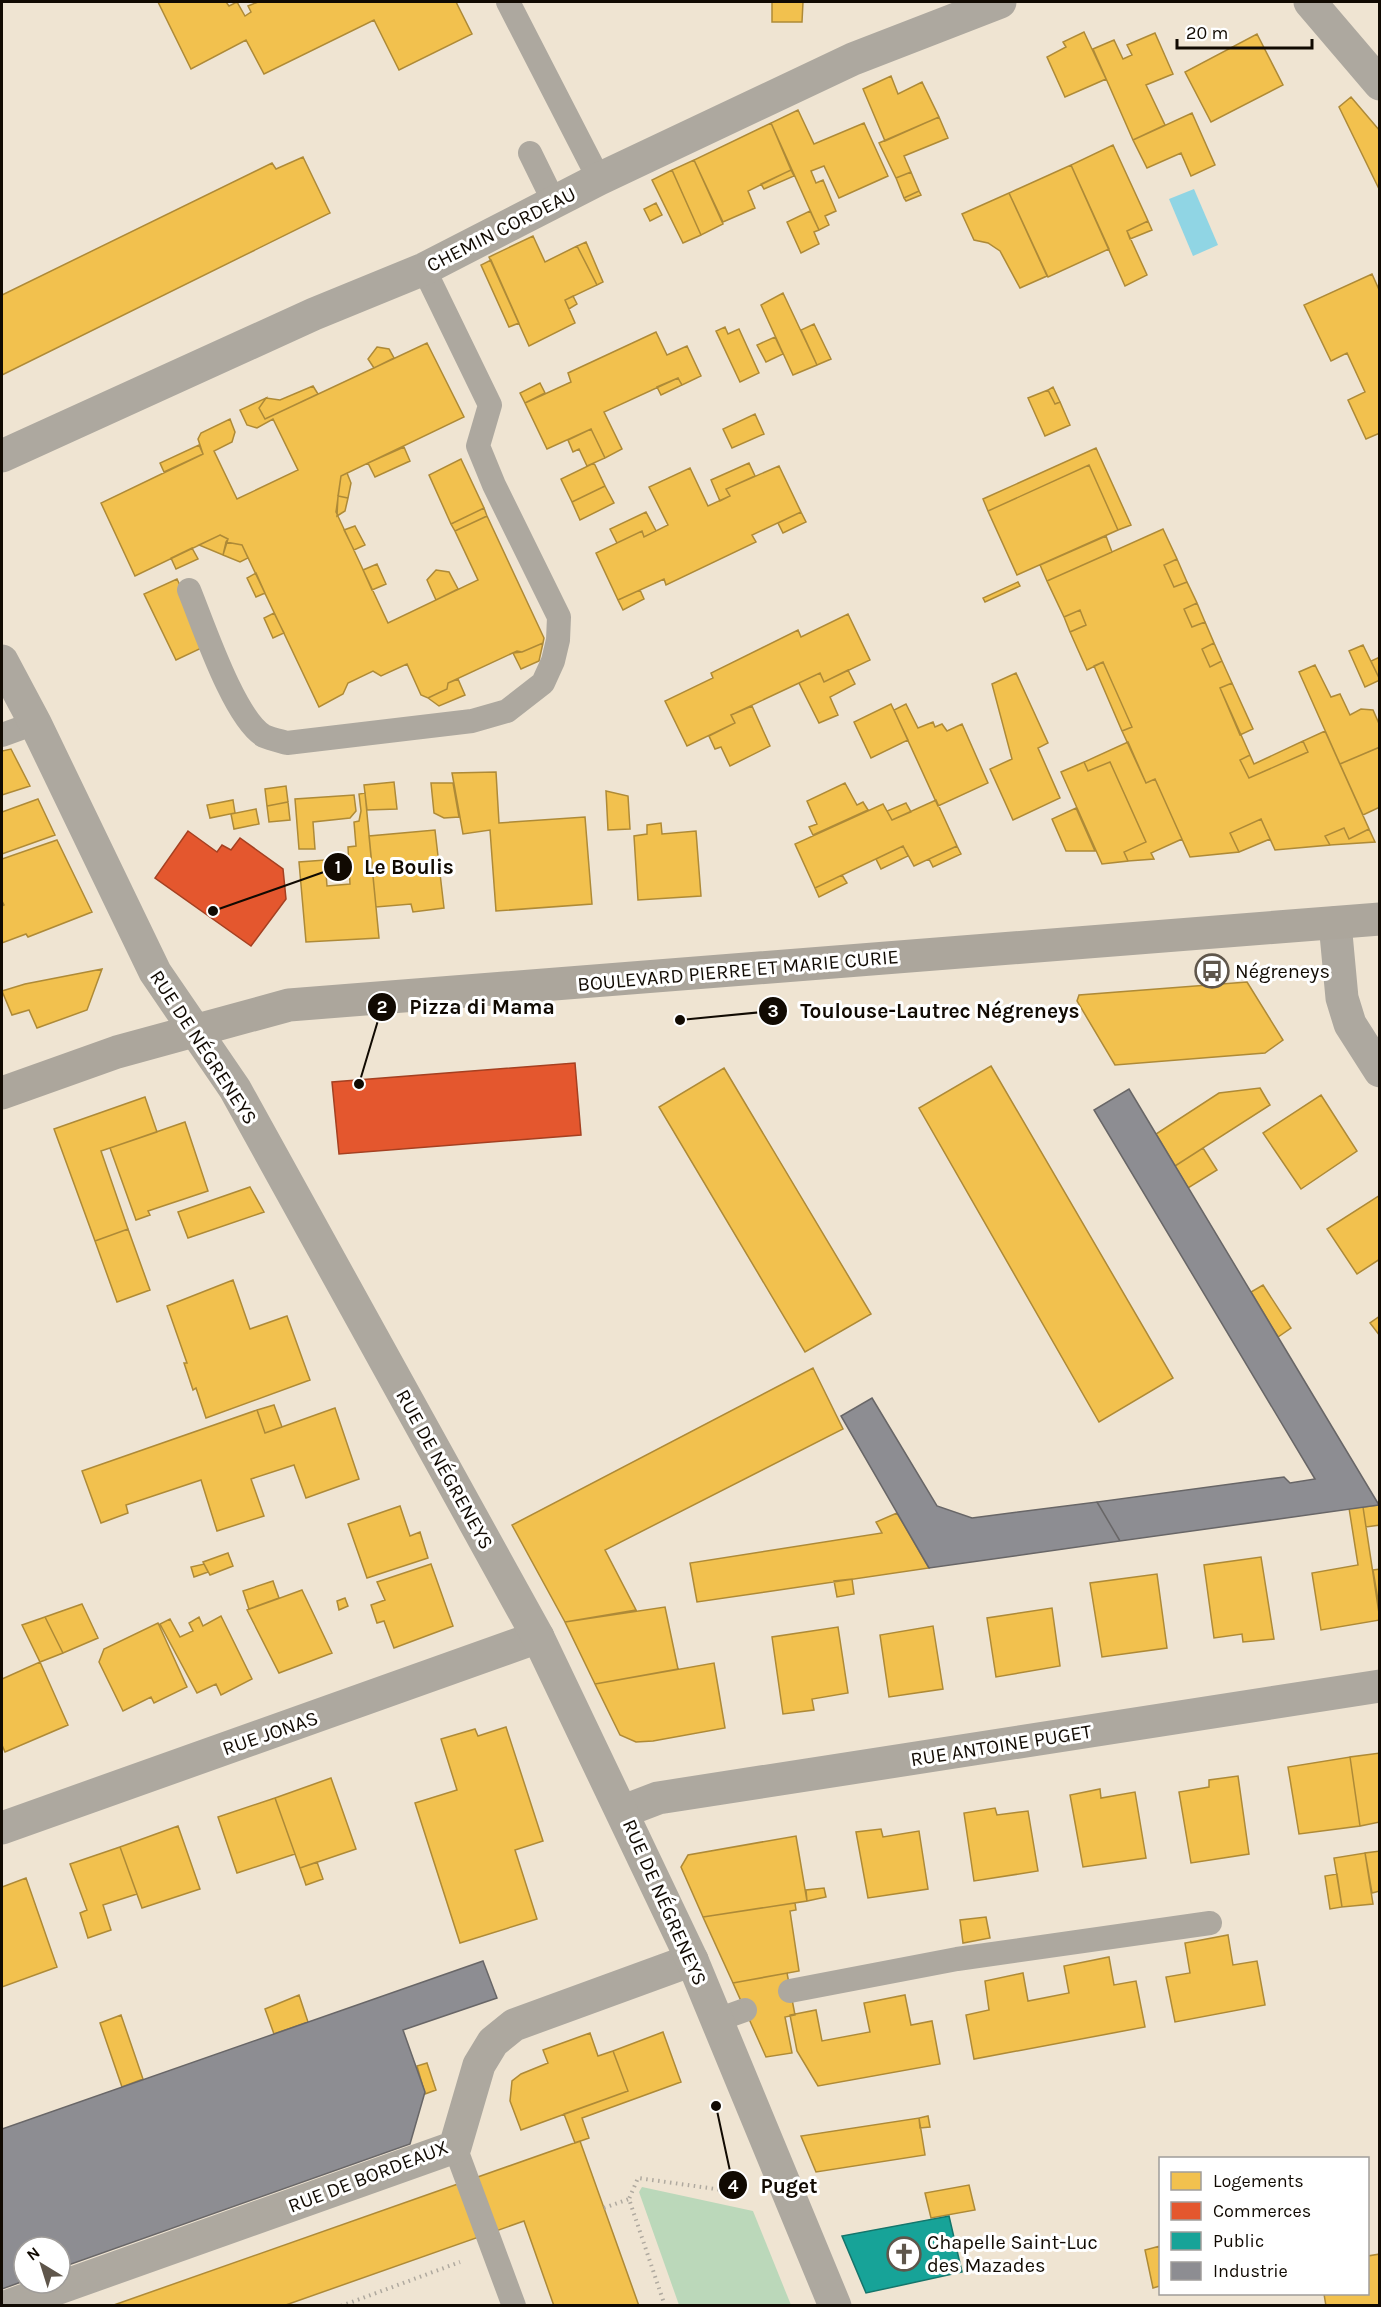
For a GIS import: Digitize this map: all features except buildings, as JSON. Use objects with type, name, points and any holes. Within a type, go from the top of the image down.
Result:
[{"type":"main road","name":"BOULEVARD PIERRE ET MARIE CURIE","points":[[2,1093],[117,1052],[272,1008],[305,1003],[1380,919]]},
{"type":"street","name":"CHEMIN CORDEAU","points":[[2,456],[314,314],[424,268],[598,180],[853,59],[1000,2]]},
{"type":"street","points":[[1310,2],[1380,84]]},
{"type":"street","name":"RUE DE NÉGRENEYS","points":[[2,661],[35,723],[155,972],[235,1089],[538,1637],[624,1811],[692,1960],[731,2015],[786,2188],[835,2306]]},
{"type":"street","points":[[1335,922],[1339,978],[1350,1024],[1380,1071]]},
{"type":"street","name":"RUE JONAS","points":[[2,1828],[538,1637]]},
{"type":"street","name":"RUE ANTOINE PUGET","points":[[624,1811],[658,1798],[1380,1686]]},
{"type":"street","name":"RUE DE BORDEAUX","points":[[8,2306],[455,2147],[479,2065],[493,2042],[514,2025],[692,1960]]},
{"type":"lane","points":[[508,2],[598,180]]},
{"type":"lane","points":[[530,153],[554,202]]},
{"type":"lane","points":[[189,590],[229,686],[250,721],[264,735],[287,743],[472,721],[507,711],[543,683],[553,661],[558,640],[559,617],[494,485],[478,446],[490,405],[424,268]]},
{"type":"lane","points":[[2,735],[35,723]]},
{"type":"lane","points":[[790,1992],[957,1959],[1210,1923]]},
{"type":"lane","points":[[455,2147],[514,2306]]},
{"type":"path","points":[[665,2306],[629,2199],[638,2178],[746,2194],[786,2188]]},
{"type":"path","points":[[604,2208],[629,2199]]},
{"type":"path","points":[[340,2306],[494,2250]]},
{"type":"green space","points":[[642,2187],[753,2211],[791,2305],[679,2305],[639,2192]]},
{"type":"water","points":[[1194,189],[1218,245],[1193,256],[1169,199]]},
{"type":"place","name":"Le Boulis","points":[[213,911]]},
{"type":"place","name":"Négreneys","points":[[1212,971]]},
{"type":"place","name":"Toulouse-Lautrec Négreneys","points":[[680,1020]]},
{"type":"place","name":"Pizza di Mama","points":[[359,1084]]},
{"type":"place","name":"Puget","points":[[716,2106]]},
{"type":"place","name":"Chapelle Saint-Luc des Mazades","points":[[904,2254]]}]
